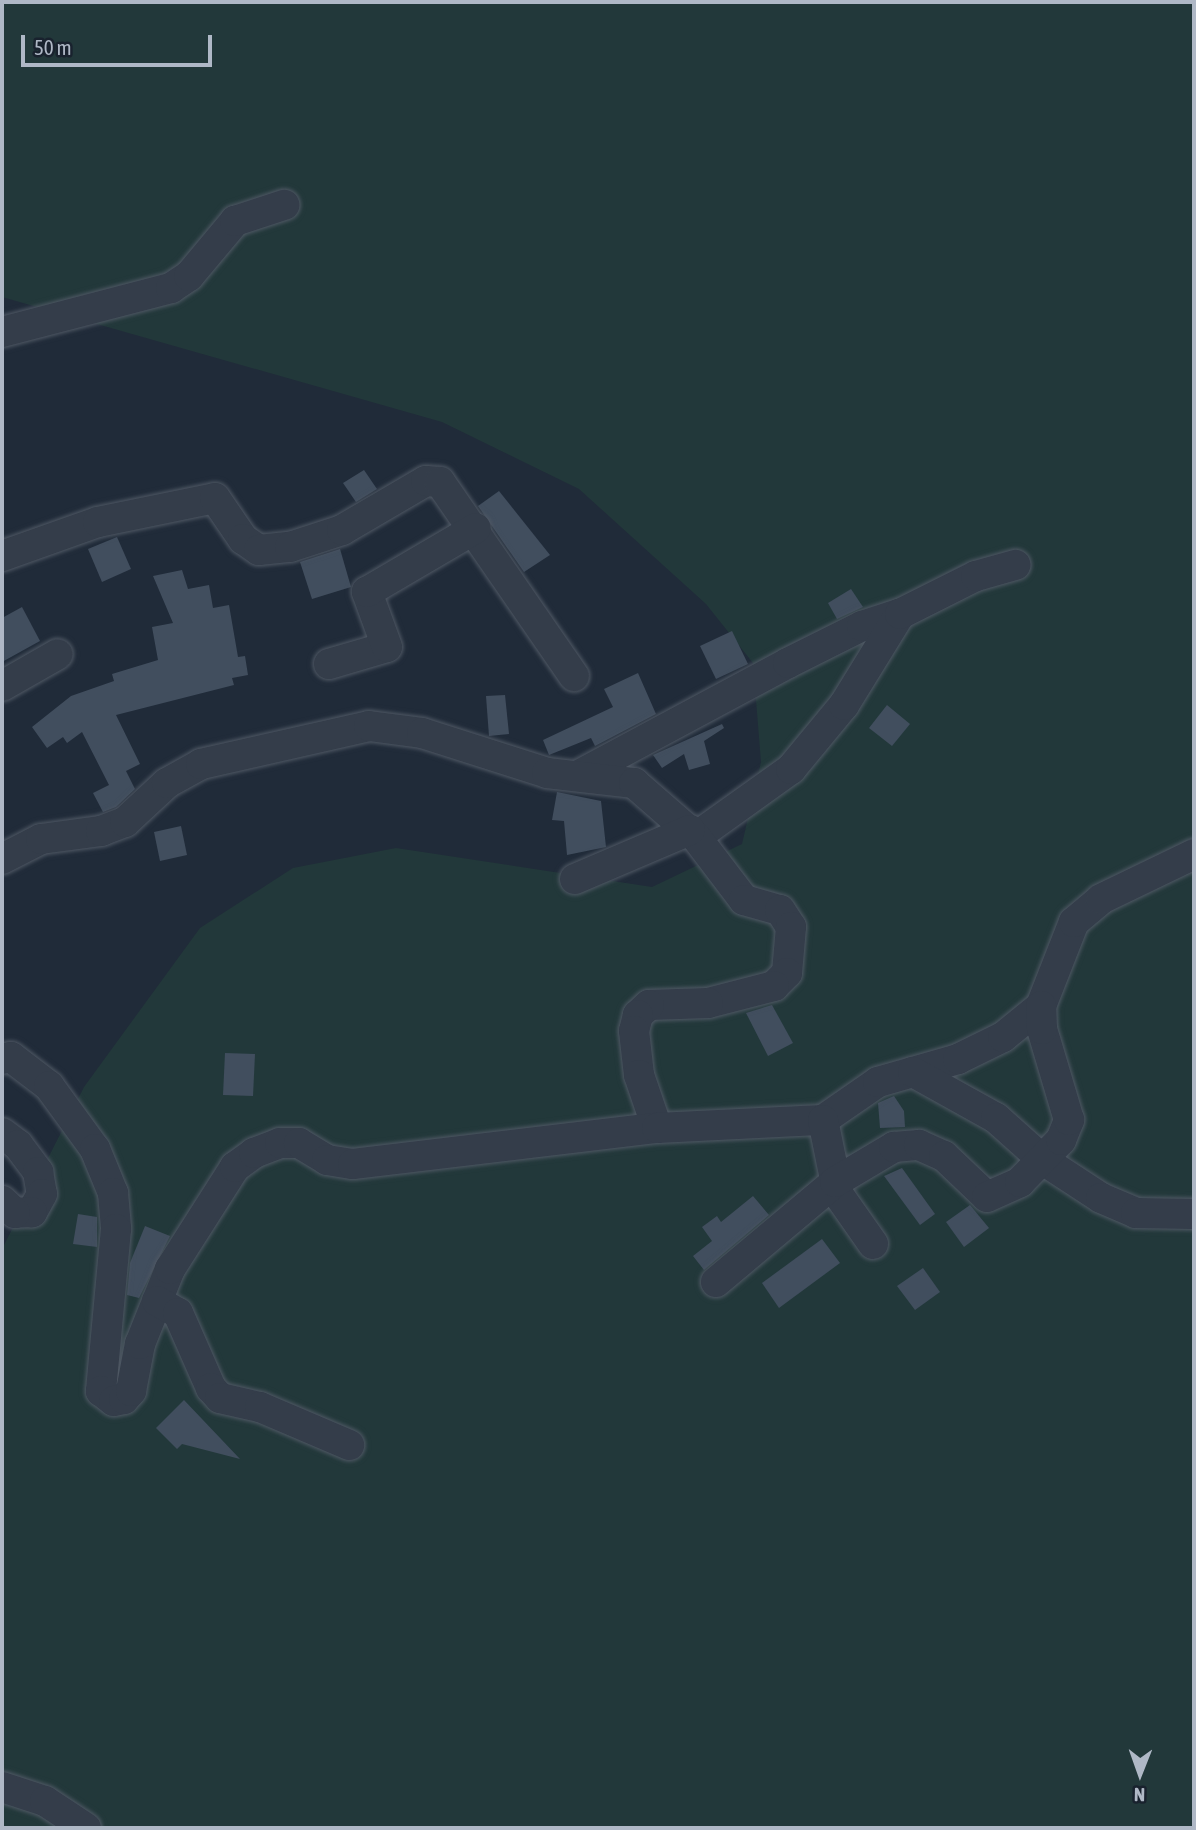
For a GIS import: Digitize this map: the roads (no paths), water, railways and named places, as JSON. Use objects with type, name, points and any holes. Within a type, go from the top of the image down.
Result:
[{"type":"street","points":[[2,332],[171,288],[189,276],[235,221],[284,205]]},
{"type":"street","points":[[2,556],[98,522],[215,498],[243,539],[259,550],[290,547],[342,530],[426,481],[440,482],[476,528],[573,677]]},
{"type":"street","points":[[329,664],[387,647],[367,592],[476,528]]},
{"type":"street","points":[[581,774],[812,651],[900,614],[966,580],[1015,565]]},
{"type":"street","points":[[575,879],[693,833],[791,769],[844,705],[900,614]]},
{"type":"street","points":[[2,686],[58,654]]},
{"type":"street","points":[[2,859],[41,839],[101,831],[125,822],[167,783],[201,764],[369,726],[422,733],[547,773],[581,774],[634,783],[693,833],[744,901],[780,910],[791,927],[788,973],[774,986],[744,996],[708,1003],[649,1005],[638,1015],[634,1031],[639,1075],[657,1128]]},
{"type":"street","points":[[716,1282],[835,1182],[894,1147],[919,1145],[951,1162],[987,1197],[1020,1182],[1060,1140],[1069,1119],[1042,1028],[1041,1006],[1074,922],[1101,900],[1194,854]]},
{"type":"street","points":[[2,1059],[11,1057],[49,1086],[95,1149],[113,1193],[116,1229],[102,1361],[105,1398],[124,1399],[131,1391],[140,1344],[170,1269],[235,1167],[280,1143],[299,1143],[327,1160],[353,1164],[657,1128],[823,1120],[878,1082],[958,1059],[1003,1037],[1041,1006]]},
{"type":"street","points":[[913,1072],[996,1118],[1043,1160],[1101,1198],[1136,1213],[1194,1214]]},
{"type":"street","points":[[823,1120],[838,1194],[873,1244]]},
{"type":"street","points":[[2,1133],[18,1145],[38,1172],[42,1194],[32,1212],[15,1213],[2,1201]]},
{"type":"street","points":[[158,1301],[178,1313],[211,1388],[220,1398],[260,1407],[349,1445]]},
{"type":"street","points":[[2,1787],[45,1801],[86,1828]]}]
